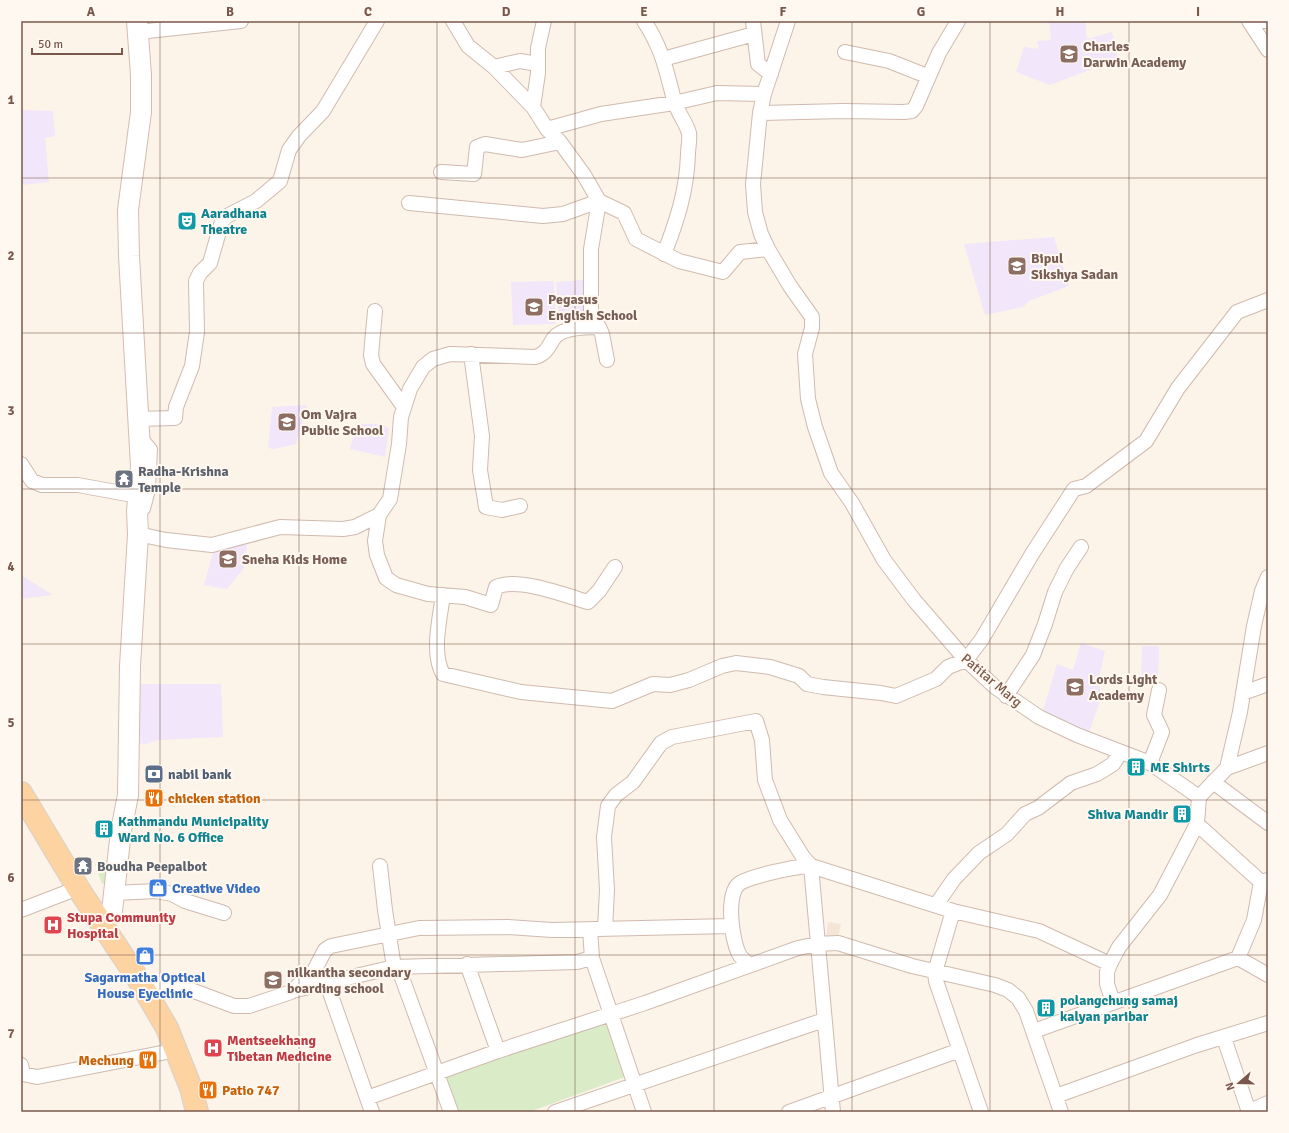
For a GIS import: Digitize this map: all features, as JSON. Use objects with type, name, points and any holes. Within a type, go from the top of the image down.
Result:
[{"type":"main road","points":[[102,925],[112,911],[121,831],[128,795],[130,666],[138,534],[138,496],[141,466],[129,256],[128,210],[141,112],[137,27]]},
{"type":"main road","points":[[21,793],[78,888],[140,982],[167,1028],[191,1088],[197,1112]]},
{"type":"street","points":[[137,27],[241,21]]},
{"type":"street","points":[[377,21],[323,111],[299,136],[289,150],[280,181],[256,201],[227,216],[222,221],[210,263],[200,273],[196,281],[197,332],[193,359],[176,407],[175,418],[138,426],[152,449],[150,490],[138,534],[166,540],[212,545],[280,527],[343,529],[355,527],[380,515]]},
{"type":"street","points":[[453,21],[468,46],[494,68],[533,107],[547,130],[560,142],[584,175],[599,201],[624,213],[636,239],[679,261],[723,272],[740,252],[768,249]]},
{"type":"street","points":[[533,107],[538,64],[538,48],[544,21]]},
{"type":"street","points":[[644,21],[654,35],[663,58],[674,103],[689,133],[688,172],[678,219],[664,254]]},
{"type":"street","name":"Patitar Marg","points":[[788,21],[764,94],[760,113],[752,184],[755,212],[761,234],[768,249],[812,317],[812,328],[805,354],[807,393],[815,427],[831,473],[852,503],[884,560],[914,600],[966,660],[1006,696],[1038,717],[1121,752],[1150,762],[1199,797]]},
{"type":"street","points":[[760,113],[912,111],[916,106],[927,76],[958,21]]},
{"type":"street","points":[[1249,21],[1268,50]]},
{"type":"street","points":[[1257,21],[1268,21]]},
{"type":"street","points":[[663,58],[753,27],[758,64],[771,74]]},
{"type":"street","points":[[845,52],[889,61],[927,76]]},
{"type":"street","points":[[494,68],[520,61],[538,64]]},
{"type":"street","points":[[547,130],[601,114],[674,103],[717,93],[764,94]]},
{"type":"street","points":[[441,172],[474,174],[477,147],[485,144],[522,150],[560,142]]},
{"type":"street","points":[[409,203],[543,216],[563,214],[599,201]]},
{"type":"street","points":[[591,327],[592,249],[599,201]]},
{"type":"street","points":[[443,595],[437,653],[438,665],[443,674],[521,692],[612,701],[653,684],[670,685],[689,680],[722,666],[736,663],[770,667],[800,676],[807,684],[896,696],[936,679],[948,667],[966,660],[982,639],[1032,554],[1074,489],[1086,486],[1146,441],[1178,388],[1236,312],[1268,300]]},
{"type":"street","points":[[375,311],[371,355],[373,364],[404,407]]},
{"type":"street","points":[[607,360],[602,334],[599,327],[562,332],[554,337],[545,353],[535,358],[450,354],[433,359],[423,367],[416,378],[404,407],[401,417],[399,444],[390,499],[380,515],[375,541],[377,555],[386,578],[396,585],[428,594],[465,597],[491,605],[496,587],[506,584],[534,586],[588,602],[615,567]]},
{"type":"street","points":[[471,354],[482,436],[480,470],[486,507],[502,510],[520,506]]},
{"type":"street","points":[[21,464],[32,481],[42,485],[78,485],[138,496]]},
{"type":"street","points":[[1006,696],[1033,655],[1055,592],[1067,568],[1081,546]]},
{"type":"street","points":[[1227,768],[1243,693],[1261,624],[1262,591],[1268,577]]},
{"type":"street","points":[[1243,693],[1268,684]]},
{"type":"street","points":[[1150,762],[1162,732],[1154,715],[1159,690]]},
{"type":"street","points":[[605,929],[607,890],[604,837],[608,806],[616,795],[633,782],[661,743],[672,737],[756,722],[762,740],[765,780],[780,820],[802,857],[811,866],[832,1096],[832,1112]]},
{"type":"street","points":[[936,905],[954,879],[979,853],[1007,834],[1025,814],[1038,808],[1071,783],[1103,771],[1113,764],[1121,752]]},
{"type":"street","points":[[1113,1002],[1107,984],[1107,972],[1110,964],[1119,947],[1160,895],[1197,824],[1199,797],[1227,768],[1268,753]]},
{"type":"street","points":[[1213,782],[1268,823]]},
{"type":"street","points":[[1034,1031],[1238,958],[1254,920],[1265,881],[1197,824]]},
{"type":"street","points":[[380,866],[388,933],[394,967],[401,975],[451,1112]]},
{"type":"street","points":[[749,965],[739,955],[732,933],[732,897],[736,888],[740,883],[794,868],[811,866],[953,911],[1039,931],[1110,964]]},
{"type":"street","points":[[21,910],[78,888]]},
{"type":"street","points":[[115,893],[156,891],[172,894],[185,901],[224,913]]},
{"type":"street","points":[[953,911],[934,972],[981,1112]]},
{"type":"street","points":[[291,992],[314,971],[325,950],[331,946],[388,933],[419,928],[508,927],[552,930],[590,930],[731,926]]},
{"type":"street","points":[[590,930],[592,958],[612,1013],[644,1112]]},
{"type":"street","points":[[367,1098],[498,1051],[798,948],[817,944],[838,943],[934,972],[995,985],[1008,990],[1018,998],[1026,1011],[1061,1112]]},
{"type":"street","points":[[140,982],[183,987],[234,1006],[249,1006],[291,992],[394,967],[577,962],[592,958]]},
{"type":"street","points":[[1238,958],[1268,976]]},
{"type":"street","points":[[467,964],[498,1051]]},
{"type":"street","points":[[327,984],[372,1112]]},
{"type":"street","points":[[555,1112],[824,1020]]},
{"type":"street","points":[[1056,1096],[1197,1045],[1224,1038],[1268,1023]]},
{"type":"street","points":[[1224,1038],[1248,1112],[1268,1104]]},
{"type":"street","points":[[21,1065],[23,1074],[37,1077],[177,1050]]},
{"type":"street","points":[[789,1112],[960,1050]]},
{"type":"shaded area","name":"Charles Darwin Academy","points":[[1049,21],[1085,21],[1087,39],[1112,32],[1118,59],[1050,85],[1016,72],[1024,47],[1039,49],[1037,41],[1051,40]]},
{"type":"shaded area","points":[[21,110],[53,111],[55,136],[45,138],[49,182],[21,185]]},
{"type":"shaded area","name":"Bipul Sikshya Sadan","points":[[1054,237],[1069,286],[1029,301],[1023,307],[985,315],[964,244]]},
{"type":"shaded area","points":[[583,280],[586,317],[559,318],[556,282]]},
{"type":"shaded area","name":"Pegasus English School","points":[[554,281],[556,324],[513,325],[511,282]]},
{"type":"shaded area","name":"Om Vajra Public School","points":[[307,405],[296,444],[274,449],[268,448],[272,407]]},
{"type":"shaded area","points":[[357,424],[378,424],[389,428],[385,457],[350,449]]},
{"type":"shaded area","name":"Sneha Kids Home","points":[[224,542],[247,545],[244,568],[227,589],[204,585],[214,549]]},
{"type":"shaded area","points":[[21,575],[53,595],[21,599]]},
{"type":"shaded area","name":"Lords Light Academy","points":[[1081,643],[1105,651],[1100,674],[1100,701],[1088,736],[1042,714],[1057,664],[1073,670]]},
{"type":"shaded area","points":[[1142,646],[1159,646],[1158,681],[1141,680]]},
{"type":"shaded area","points":[[134,684],[221,684],[223,737],[159,740],[145,744],[131,742]]},
{"type":"shaded area","points":[[828,922],[841,924],[838,938],[826,937]]},
{"type":"green space","points":[[108,860],[110,881],[102,884],[95,864]]},
{"type":"green space","points":[[609,1019],[625,1077],[529,1112],[455,1112],[442,1073]]},
{"type":"place","name":"Charles Darwin Academy","points":[[1069,54]]},
{"type":"place","name":"Aaradhana Theatre","points":[[187,221]]},
{"type":"place","name":"Bipul Sikshya Sadan","points":[[1017,266]]},
{"type":"place","name":"Pegasus English School","points":[[534,307]]},
{"type":"place","name":"Om Vajra Public School","points":[[287,422]]},
{"type":"place","name":"Radha-Krishna Temple","points":[[124,479]]},
{"type":"place","name":"Sneha Kids Home","points":[[228,559]]},
{"type":"place","name":"Lords Light Academy","points":[[1075,687]]},
{"type":"place","name":"ME Shirts","points":[[1136,767]]},
{"type":"place","name":"nabil bank","points":[[154,774]]},
{"type":"place","name":"chicken station","points":[[154,798]]},
{"type":"place","name":"Shiva Mandir","points":[[1182,814]]},
{"type":"place","name":"Kathmandu Municipality Ward No. 6 Office","points":[[104,829]]},
{"type":"place","name":"Boudha Peepalbot","points":[[83,866]]},
{"type":"place","name":"Creative Video","points":[[158,888]]},
{"type":"place","name":"Stupa Community Hospital","points":[[53,925]]},
{"type":"place","name":"Sagarmatha Optical House Eyeclinic","points":[[145,956]]},
{"type":"place","name":"nilkantha secondary boarding school","points":[[273,980]]},
{"type":"place","name":"polangchung samaj kalyan paribar","points":[[1046,1008]]},
{"type":"place","name":"Mentseekhang Tibetan Medicine","points":[[213,1048]]},
{"type":"place","name":"Mechung","points":[[148,1060]]},
{"type":"place","name":"Patio 747","points":[[208,1090]]}]
